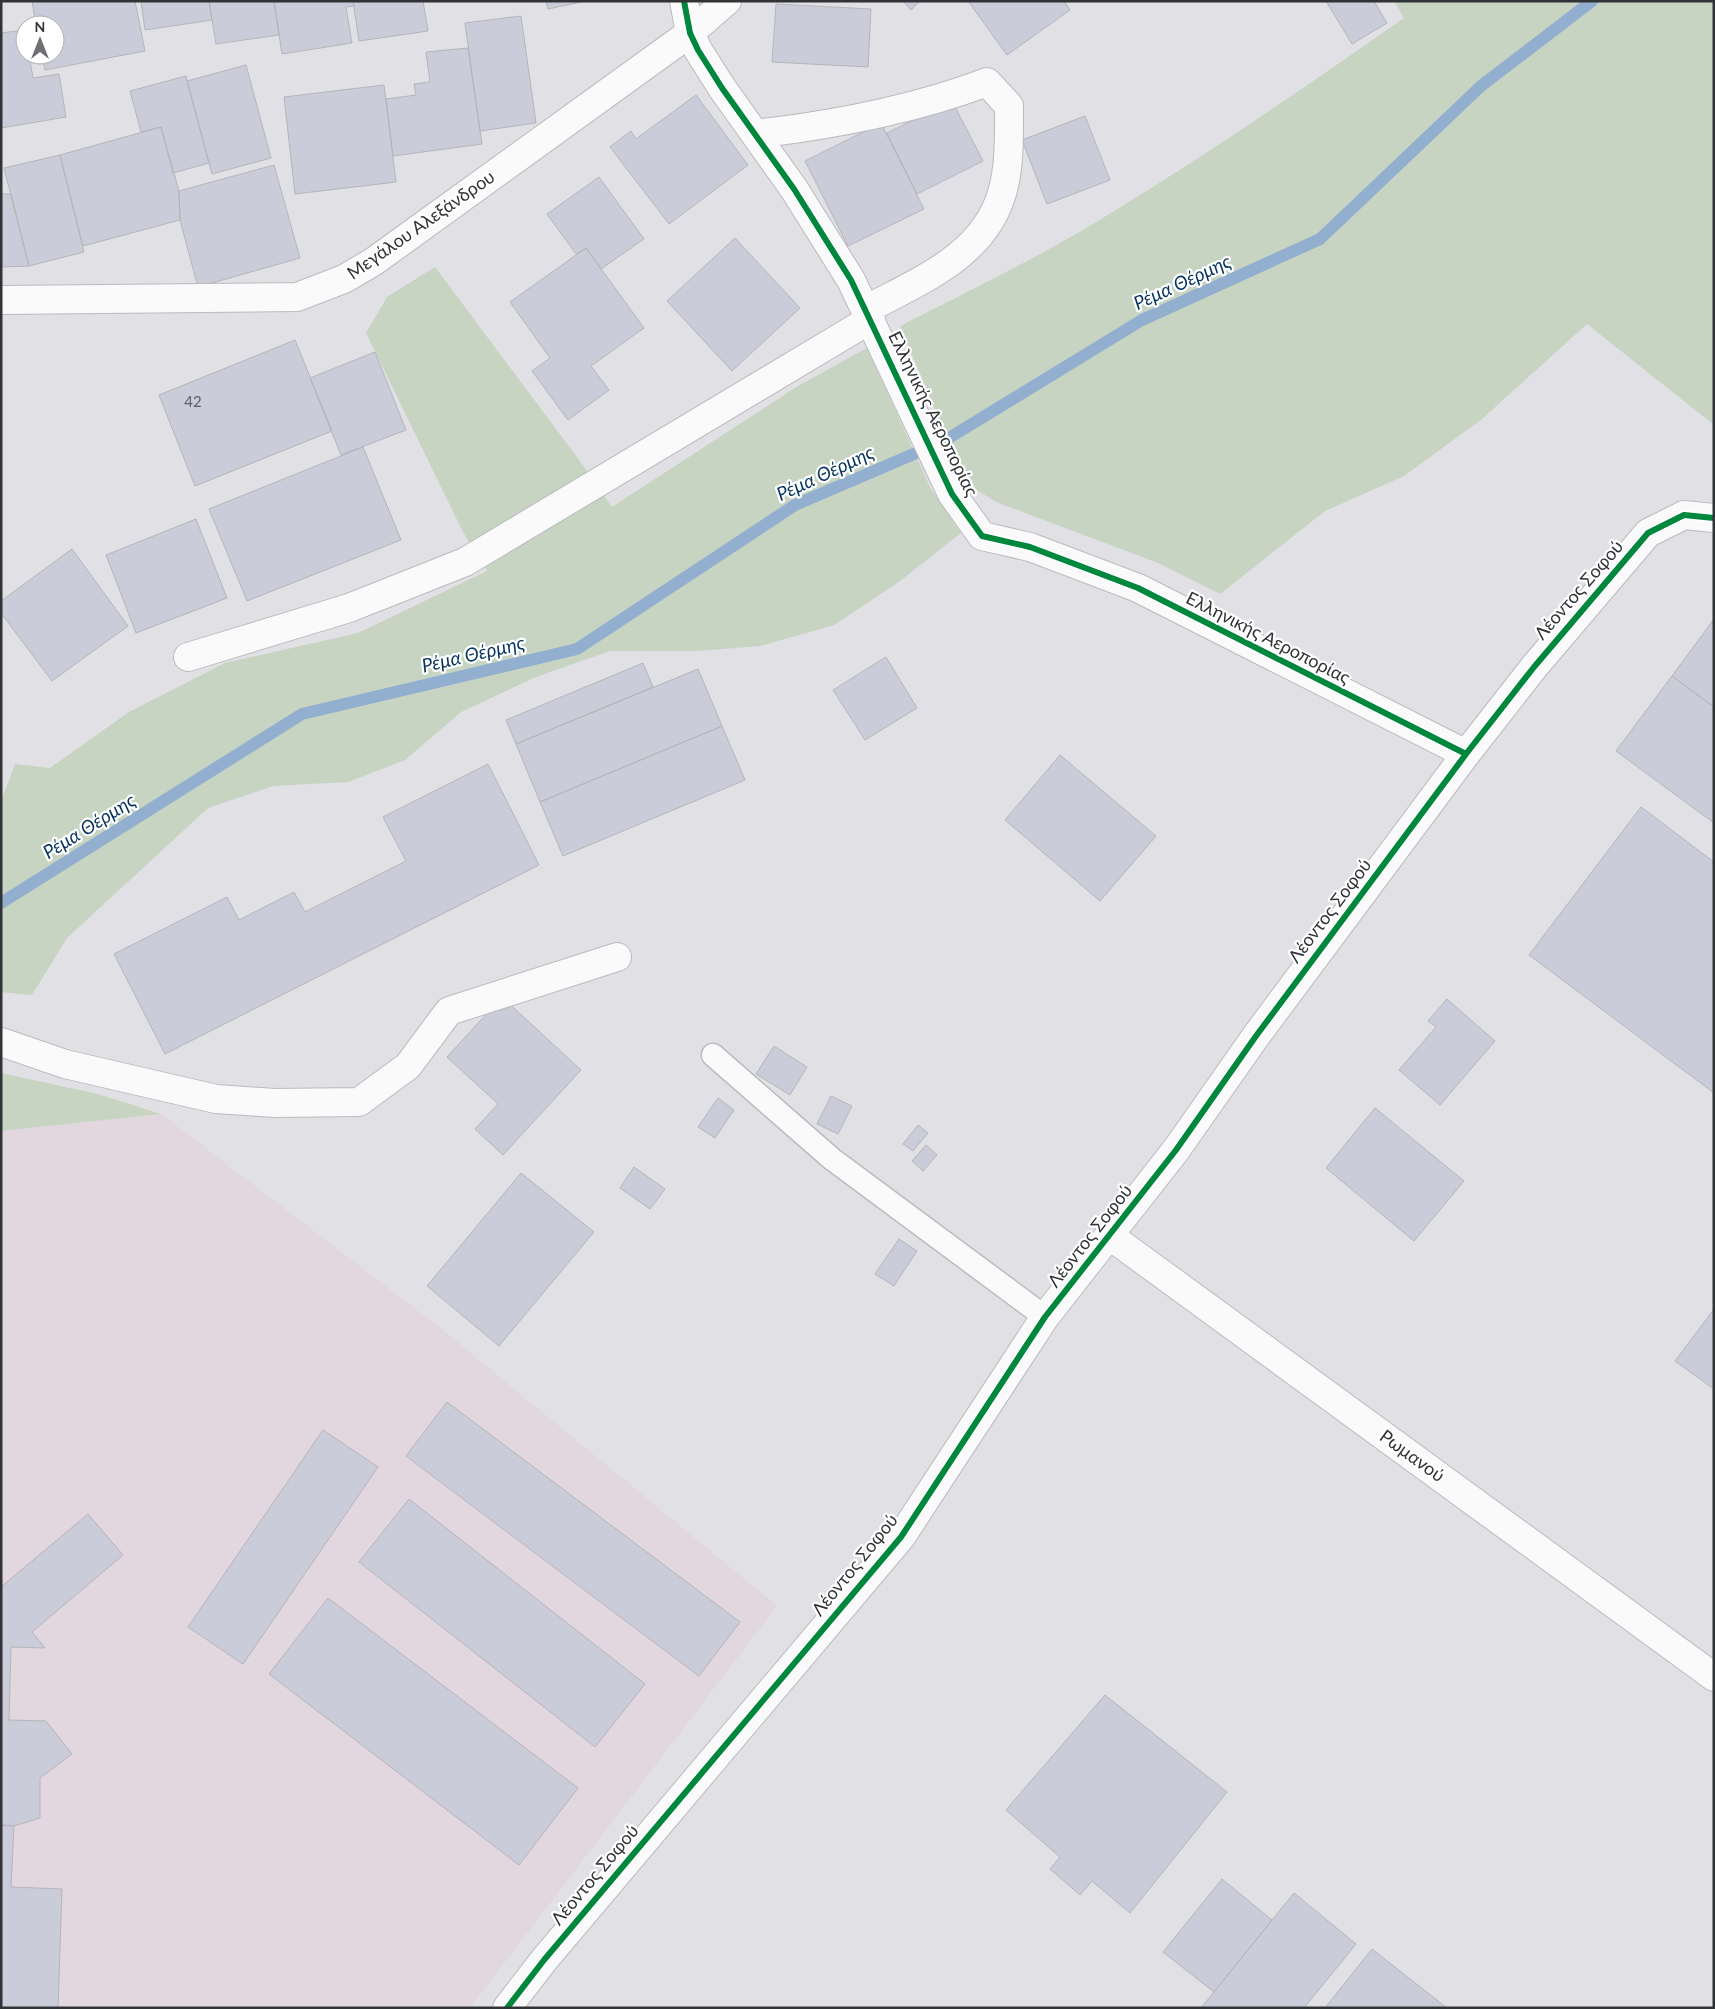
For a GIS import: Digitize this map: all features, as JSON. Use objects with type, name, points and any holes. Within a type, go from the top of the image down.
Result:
[{"type":"street","name":"Ελληνικής Αεροπορίας","points":[[684,1],[690,33],[708,68],[835,253],[869,314],[952,494],[982,536],[1030,547],[1138,588],[1466,754]]},
{"type":"street","name":"Μεγάλου Αλεξάνδρου","points":[[1,300],[297,297],[344,279],[372,262],[690,33],[727,1]]},
{"type":"street","points":[[188,657],[349,608],[465,562],[941,268],[978,238],[996,210],[1005,180],[1009,106],[987,82],[948,96],[822,127],[755,134]]},
{"type":"street","name":"Λέοντος Σοφού","points":[[507,2008],[544,1960],[901,1537],[1045,1316],[1176,1150],[1256,1036],[1466,754],[1534,667],[1648,533],[1684,516],[1714,518]]},
{"type":"street","points":[[1,1042],[65,1064],[216,1099],[274,1103],[359,1102],[408,1066],[449,1011],[617,957]]},
{"type":"street","name":"Ρωμανού","points":[[1110,1236],[1714,1677]]},
{"type":"lane","points":[[713,1055],[832,1159],[1045,1316]]},
{"type":"shaded area","points":[[161,1114],[439,1327],[777,1606],[470,2008],[1,2008],[1,1131]]},
{"type":"green space","points":[[1394,1],[1714,1],[1714,425],[1587,324],[1482,419],[1404,476],[1325,511],[1220,594],[1158,563],[996,502],[969,485],[948,441],[900,326],[1007,272],[1059,243],[1148,190],[1222,142],[1404,18]]},
{"type":"green space","points":[[435,267],[612,507],[798,386],[867,348],[931,489],[961,533],[900,581],[834,625],[760,646],[698,651],[610,651],[536,677],[461,712],[405,760],[348,782],[273,786],[208,808],[67,938],[32,995],[1,992],[1,802],[15,764],[50,768],[129,712],[225,663],[358,633],[487,571],[463,532],[366,333],[387,297]]},
{"type":"green space","points":[[1,1073],[98,1094],[161,1114],[1,1131]]},
{"type":"building","points":[[32,1],[135,1],[145,51],[45,70],[44,65],[65,65],[65,15],[34,15]]},
{"type":"building","points":[[141,1],[209,1],[212,20],[145,30]]},
{"type":"building","points":[[209,1],[274,1],[279,35],[216,44]]},
{"type":"building","points":[[274,1],[353,1],[354,6],[346,7],[352,43],[282,54]]},
{"type":"building","points":[[353,1],[423,1],[428,31],[359,41]]},
{"type":"building","points":[[546,1],[586,1],[548,9]]},
{"type":"building","points":[[903,1],[920,1],[911,10]]},
{"type":"building","points":[[968,1],[1064,1],[1070,10],[1007,55]]},
{"type":"building","points":[[1326,1],[1374,1],[1387,23],[1352,44]]},
{"type":"building","points":[[776,4],[871,9],[868,67],[772,62]]},
{"type":"building","points":[[521,16],[536,123],[480,131],[465,23]]},
{"type":"building","points":[[15,31],[15,65],[31,65],[33,78],[59,74],[66,117],[1,128],[1,33]]},
{"type":"building","points":[[468,48],[482,144],[393,156],[386,99],[416,95],[414,84],[430,82],[426,52]]},
{"type":"building","points":[[246,65],[271,158],[212,174],[187,81]]},
{"type":"building","points":[[186,76],[209,163],[173,173],[161,127],[141,132],[130,91]]},
{"type":"building","points":[[384,85],[396,182],[295,194],[284,97]]},
{"type":"building","points":[[696,95],[748,165],[669,224],[610,147],[631,131],[636,139]]},
{"type":"building","points":[[952,101],[983,161],[917,194],[887,133]]},
{"type":"building","points":[[1085,116],[1110,180],[1047,204],[1022,140]]},
{"type":"building","points":[[881,123],[924,209],[848,246],[805,161]]},
{"type":"building","points":[[161,127],[179,191],[180,220],[83,246],[60,155]]},
{"type":"building","points":[[60,155],[84,252],[29,266],[4,168]]},
{"type":"building","points":[[274,165],[300,258],[198,287],[180,220],[179,191]]},
{"type":"building","points":[[599,177],[644,239],[601,269],[586,248],[576,254],[547,214]]},
{"type":"building","points":[[1,194],[11,194],[29,266],[1,267]]},
{"type":"building","points":[[735,238],[800,308],[732,371],[667,301]]},
{"type":"building","points":[[586,248],[644,328],[591,366],[609,390],[568,420],[532,371],[550,358],[510,302]]},
{"type":"building","points":[[295,340],[332,431],[195,486],[159,395]]},
{"type":"building","points":[[375,352],[406,430],[341,455],[310,378]]},
{"type":"building","points":[[363,447],[401,540],[247,601],[209,509]]},
{"type":"building","points":[[196,519],[227,598],[136,633],[106,555]]},
{"type":"building","points":[[72,549],[128,626],[52,681],[1,613],[1,601]]},
{"type":"building","points":[[1714,619],[1714,707],[1672,676]]},
{"type":"building","points":[[886,657],[917,708],[865,740],[833,690]]},
{"type":"building","points":[[643,663],[653,687],[516,744],[506,720]]},
{"type":"building","points":[[698,669],[722,726],[540,802],[516,744]]},
{"type":"building","points":[[1672,676],[1714,707],[1714,823],[1616,751]]},
{"type":"building","points":[[722,726],[745,780],[563,856],[540,802]]},
{"type":"building","points":[[1060,755],[1156,836],[1100,901],[1005,820]]},
{"type":"building","points":[[488,764],[539,865],[165,1054],[114,954],[227,897],[239,920],[294,892],[305,912],[406,861],[383,817]]},
{"type":"building","points":[[1641,807],[1714,862],[1714,1093],[1529,955]]},
{"type":"building","points":[[502,997],[581,1070],[503,1155],[475,1129],[498,1104],[447,1057]]},
{"type":"building","points":[[1447,999],[1495,1041],[1440,1105],[1399,1070],[1436,1027],[1428,1021]]},
{"type":"building","points":[[774,1046],[807,1067],[790,1095],[756,1074]]},
{"type":"building","points":[[831,1096],[852,1106],[838,1134],[817,1124]]},
{"type":"building","points":[[718,1098],[734,1110],[715,1138],[698,1127]]},
{"type":"building","points":[[1375,1108],[1464,1181],[1414,1241],[1326,1168]]},
{"type":"building","points":[[918,1125],[928,1133],[913,1151],[903,1144]]},
{"type":"building","points":[[926,1145],[937,1155],[923,1171],[912,1161]]},
{"type":"building","points":[[634,1167],[665,1189],[650,1209],[620,1188]]},
{"type":"building","points":[[521,1173],[594,1232],[499,1346],[427,1286]]},
{"type":"building","points":[[899,1239],[917,1251],[894,1286],[875,1274]]},
{"type":"building","points":[[1714,1309],[1714,1389],[1675,1361]]},
{"type":"building","points":[[447,1402],[740,1622],[699,1676],[406,1456]]},
{"type":"building","points":[[323,1430],[378,1467],[243,1664],[188,1627]]},
{"type":"building","points":[[409,1499],[645,1684],[595,1747],[359,1562]]},
{"type":"building","points":[[88,1514],[123,1555],[32,1632],[45,1648],[11,1647],[9,1720],[46,1721],[72,1754],[40,1778],[40,1818],[14,1826],[1,1825],[1,1587]]},
{"type":"building","points":[[328,1598],[578,1788],[519,1865],[269,1674]]},
{"type":"building","points":[[1105,1695],[1227,1792],[1130,1913],[1092,1881],[1080,1895],[1050,1869],[1060,1857],[1006,1810]]},
{"type":"building","points":[[1,1825],[14,1826],[11,1887],[62,1889],[58,2008],[1,2008]]},
{"type":"building","points":[[1222,1879],[1272,1920],[1214,1992],[1163,1952]]},
{"type":"building","points":[[1294,1893],[1356,1944],[1304,2008],[1201,2008]]},
{"type":"building","points":[[1372,1949],[1447,2008],[1325,2008]]},
{"type":"waterway","name":"Ρέμα Θέρμης","points":[[1,903],[302,714],[577,649],[795,505],[944,441],[1142,320],[1320,239],[1481,86],[1592,1]]},
{"type":"cycle path","points":[[684,1],[690,33],[698,50],[722,88],[794,189],[851,280],[952,494],[982,536],[1030,547],[1138,588],[1466,754]]},
{"type":"cycle path","points":[[507,2008],[544,1960],[901,1537],[1045,1317],[1176,1150],[1256,1036],[1466,754],[1534,667],[1648,533],[1684,515],[1714,518]]}]
